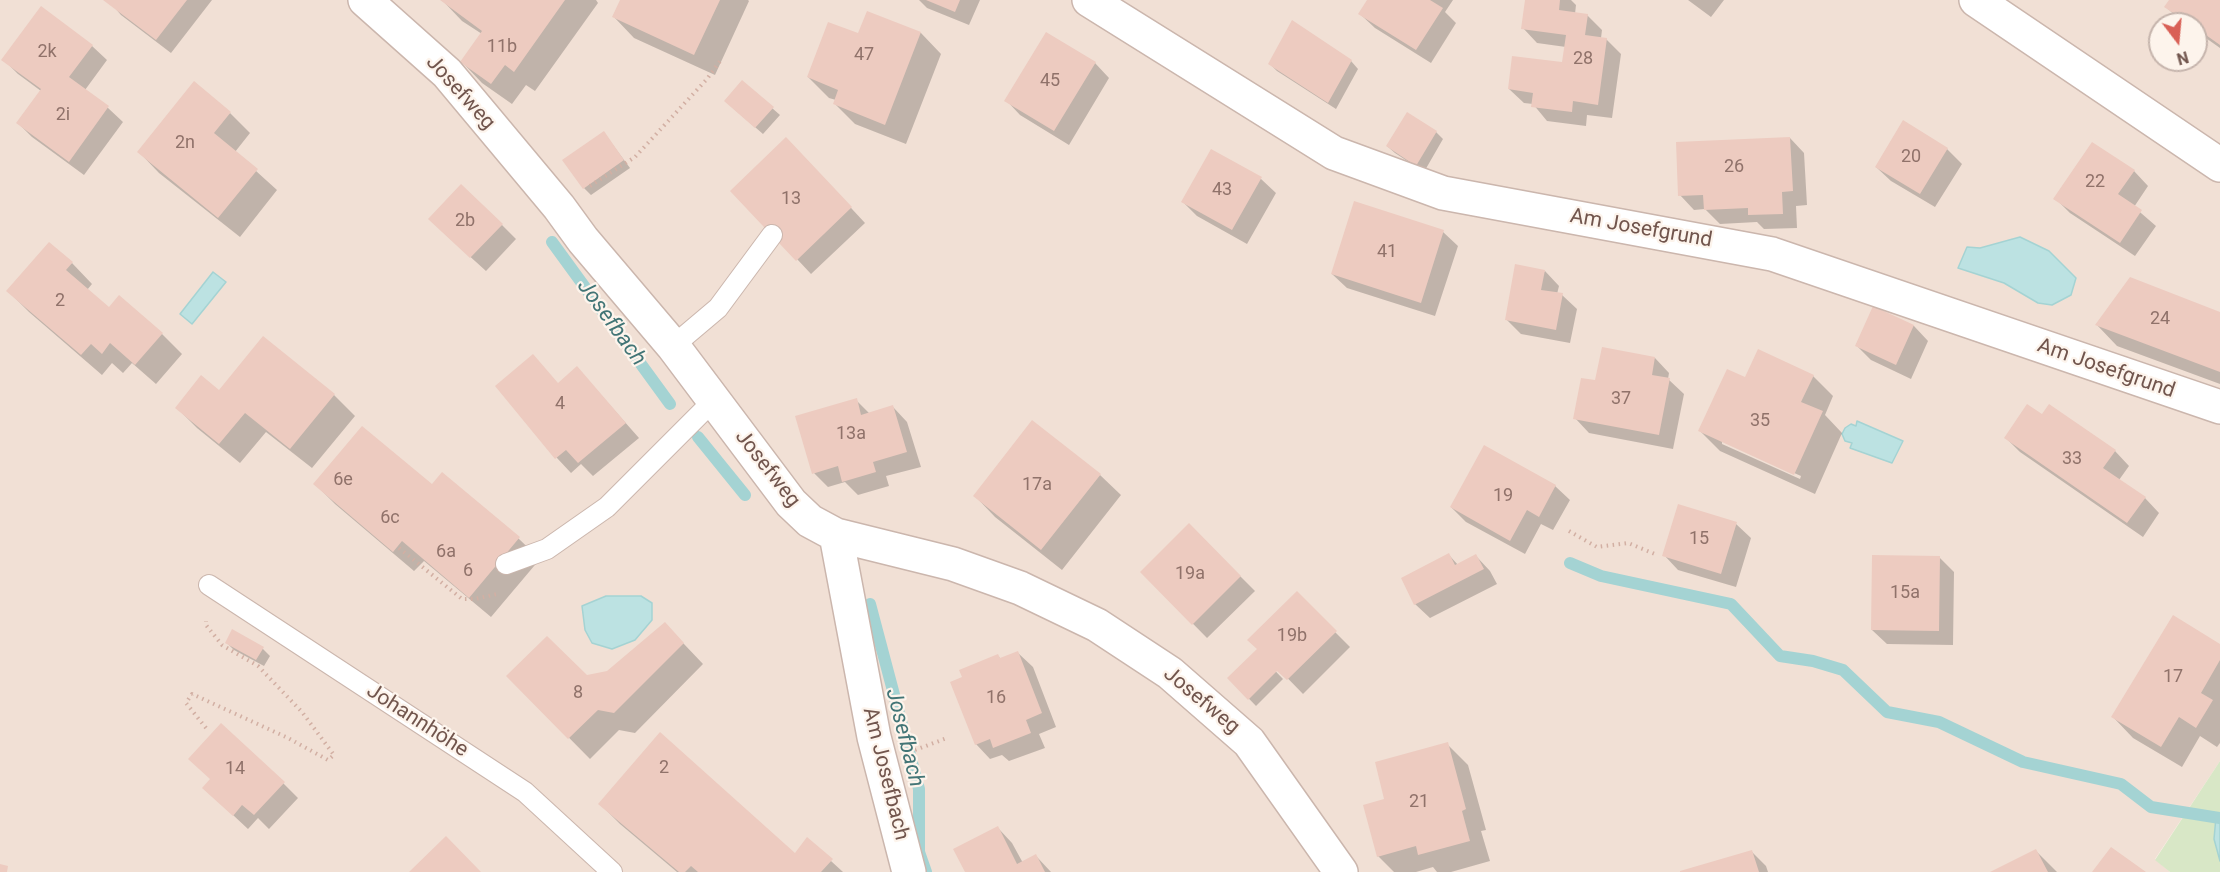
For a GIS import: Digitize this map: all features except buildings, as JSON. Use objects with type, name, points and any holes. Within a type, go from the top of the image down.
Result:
[{"type":"street","name":"Josefweg","points":[[365,0],[447,73],[673,346],[791,503],[810,521],[836,535],[953,564],[1020,588],[1097,625],[1170,673],[1250,742],[1341,872]]},
{"type":"street","name":"Am Josefgrund","points":[[1089,0],[1334,153],[1443,193],[1772,254],[2220,407]]},
{"type":"street","points":[[1976,0],[2220,165]]},
{"type":"street","name":"Am Josefbach","points":[[836,535],[874,737],[908,871]]},
{"type":"lane","points":[[673,346],[718,308],[772,235]]},
{"type":"lane","points":[[506,564],[548,549],[607,507],[714,400]]},
{"type":"lane","name":"Johannhöhe","points":[[212,587],[525,792],[612,872]]},
{"type":"path","points":[[559,207],[635,157],[707,79],[720,61]]},
{"type":"path","points":[[1569,531],[1597,547],[1628,543],[1655,554]]},
{"type":"path","points":[[206,728],[186,703],[192,694],[288,738],[328,760],[334,755],[302,712],[258,666],[222,645],[206,625],[212,587]]},
{"type":"path","points":[[922,747],[947,738]]},
{"type":"shaded area","points":[[0,0],[2220,0],[2220,761],[2155,859],[2170,872],[0,872]]},
{"type":"green space","points":[[2220,761],[2220,815],[2216,817],[2214,839],[2220,861],[2220,872],[2170,872],[2155,860]]},
{"type":"water","points":[[2020,237],[2049,251],[2076,278],[2071,295],[2052,305],[2038,303],[2004,283],[1958,268],[1967,247],[1980,248]]},
{"type":"water","points":[[213,272],[226,282],[192,324],[180,314]]},
{"type":"water","points":[[1857,421],[1903,441],[1892,463],[1850,448],[1852,443],[1845,441],[1842,434],[1851,424],[1856,426]]},
{"type":"water","points":[[606,596],[641,596],[652,603],[652,620],[635,640],[612,649],[592,643],[585,630],[582,606]]},
{"type":"water","points":[[2220,815],[2220,861],[2214,839],[2216,817]]},
{"type":"waterway","name":"Josefbach","points":[[552,242],[670,404]]},
{"type":"waterway","name":"Josefbach","points":[[698,437],[745,495]]},
{"type":"waterway","points":[[1570,563],[1601,576],[1731,604],[1780,656],[1813,661],[1843,670],[1887,712],[1939,722],[2023,762],[2121,784],[2151,807],[2220,818]]},
{"type":"waterway","name":"Josefbach","points":[[870,604],[919,789],[919,852],[926,872]]}]
